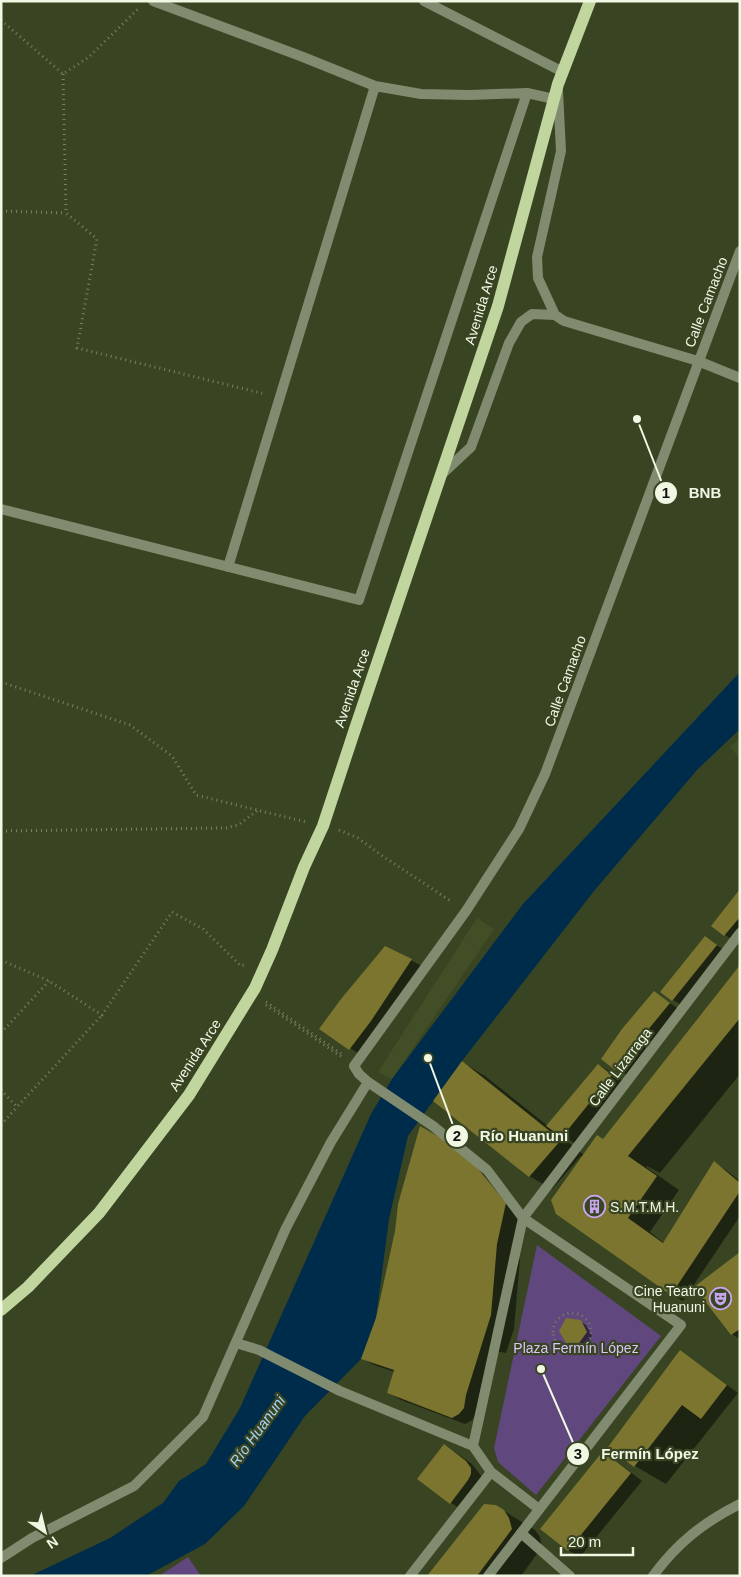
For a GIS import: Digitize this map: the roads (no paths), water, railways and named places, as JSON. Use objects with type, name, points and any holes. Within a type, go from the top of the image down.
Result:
[{"type":"main road","name":"Avenida Arce","points":[[1,1310],[28,1287],[99,1212],[189,1095],[252,994],[272,950],[304,867],[323,826],[498,306],[560,78],[590,1]]},
{"type":"street","points":[[153,1],[375,86],[421,94],[527,93],[554,99]]},
{"type":"street","points":[[424,1],[560,78],[561,151],[537,257],[538,278],[554,315]]},
{"type":"street","points":[[228,567],[375,86]]},
{"type":"street","points":[[1,509],[359,600],[527,93]]},
{"type":"street","name":"Calle Camacho","points":[[368,1082],[359,1074],[355,1065],[466,911],[519,829],[546,774],[740,251]]},
{"type":"street","points":[[440,476],[471,446],[509,343],[521,322],[532,314],[554,315],[564,321],[698,362],[740,378]]},
{"type":"street","name":"Calle Lizarraga","points":[[523,1218],[740,933]]},
{"type":"street","points":[[1,1558],[32,1538],[134,1486],[203,1417],[286,1228],[331,1142],[368,1082],[433,1126],[487,1170],[523,1218],[681,1324],[488,1576]]},
{"type":"street","points":[[473,1446],[523,1218]]},
{"type":"street","points":[[236,1343],[259,1350],[340,1391],[473,1446],[491,1472],[539,1509]]},
{"type":"street","points":[[410,1576],[491,1472]]},
{"type":"street","points":[[653,1576],[682,1541],[717,1516],[740,1504]]},
{"type":"street","points":[[521,1534],[570,1576]]},
{"type":"water","points":[[740,672],[740,729],[697,770],[594,891],[462,1061],[408,1136],[389,1219],[376,1318],[361,1359],[305,1416],[244,1506],[205,1544],[146,1576],[30,1576],[110,1538],[163,1503],[179,1481],[206,1464],[240,1408],[371,1114],[392,1079],[523,904]]},
{"type":"place","name":"BNB","points":[[637,419]]},
{"type":"place","name":"Río Huanuni","points":[[428,1058]]},
{"type":"place","name":"S.M.T.M.H.","points":[[594,1207]]},
{"type":"place","name":"Cine Teatro Huanuni","points":[[721,1299]]},
{"type":"place","name":"Fermín López","points":[[541,1369]]},
{"type":"park label","name":"Plaza Fermín López","points":[[576,1348]]}]
